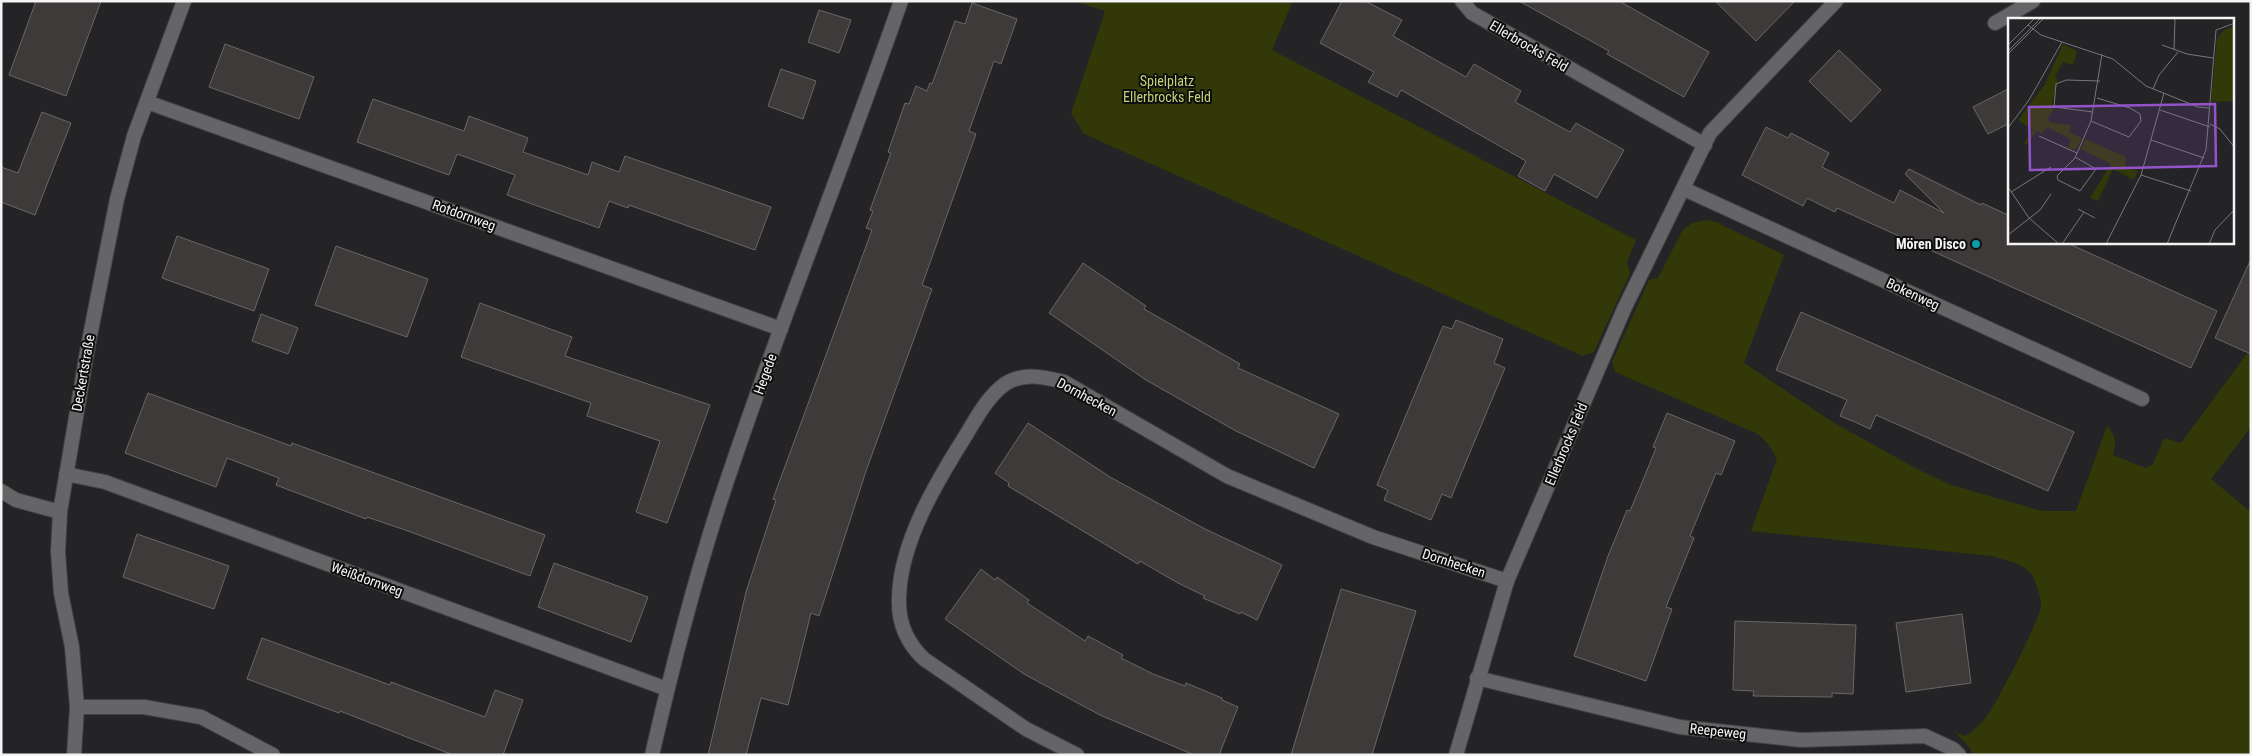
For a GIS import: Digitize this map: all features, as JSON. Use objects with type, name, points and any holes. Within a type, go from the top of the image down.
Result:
[{"type":"street","name":"Deckertstraße","points":[[74,755],[76,707],[72,647],[60,584],[58,552],[60,512],[88,346],[117,199],[134,136],[184,1]]},
{"type":"street","name":"Hegede","points":[[652,755],[667,689],[718,510],[781,329],[901,1]]},
{"type":"street","name":"Ellerbrocks Feld","points":[[1462,1],[1472,13],[1704,145]]},
{"type":"street","name":"Ellerbrocks Feld","points":[[1456,755],[1477,678],[1507,581],[1624,309],[1710,133],[1836,1]]},
{"type":"street","points":[[1994,23],[2033,1]]},
{"type":"street","name":"Rotdornweg","points":[[147,102],[781,329]]},
{"type":"street","name":"Bokenweg","points":[[1684,189],[2142,399]]},
{"type":"street","name":"Dornhecken","points":[[1078,755],[1026,729],[924,659],[911,647],[902,626],[899,599],[903,568],[914,534],[941,476],[984,406],[1006,384],[1022,378],[1041,376],[1064,382],[1227,476],[1373,537],[1507,581]]},
{"type":"street","name":"Weißdornweg","points":[[66,474],[105,482],[667,689]]},
{"type":"street","points":[[1,491],[16,500],[60,512]]},
{"type":"street","name":"Reepeweg","points":[[1477,678],[1680,727],[1801,740],[1925,736],[1953,749],[1959,755]]},
{"type":"street","points":[[76,707],[144,707],[202,717],[273,755]]},
{"type":"green space","name":"Spielplatz Ellerbrocks Feld","points":[[1074,1],[1293,1],[1272,50],[1636,240],[1627,262],[1630,273],[1594,352],[1583,356],[1084,134],[1071,113],[1105,11]]},
{"type":"green space","points":[[1706,220],[1716,222],[1784,255],[1744,363],[1831,421],[1917,469],[1951,485],[2042,511],[2076,511],[2107,426],[2115,440],[2113,455],[2146,468],[2153,464],[2164,438],[2181,443],[2251,348],[2251,427],[2211,479],[2251,512],[2251,755],[1973,755],[1969,747],[1955,732],[1965,736],[1969,734],[1992,709],[2035,625],[2041,605],[2037,586],[2029,571],[2013,562],[1991,556],[1751,531],[1777,459],[1769,445],[1758,434],[1615,372],[1612,362],[1649,280],[1658,278],[1682,231],[1692,223]]},
{"type":"building","points":[[36,1],[101,1],[66,96],[9,75]]},
{"type":"building","points":[[1342,1],[1365,1],[1402,20],[1393,36],[1466,77],[1474,64],[1521,91],[1515,102],[1570,132],[1576,123],[1624,150],[1597,198],[1554,174],[1545,191],[1518,176],[1526,161],[1401,90],[1397,97],[1368,82],[1374,72],[1320,43]]},
{"type":"building","points":[[1519,1],[1619,1],[1709,52],[1684,97],[1607,54],[1609,51]]},
{"type":"building","points":[[1715,1],[1795,1],[1756,41]]},
{"type":"building","points":[[972,3],[1017,19],[1001,64],[994,61],[969,131],[976,134],[922,285],[932,289],[866,471],[819,616],[811,613],[788,705],[761,698],[746,755],[708,755],[746,592],[776,500],[773,499],[872,230],[866,228],[873,211],[870,210],[891,153],[888,152],[905,103],[909,104],[916,86],[927,91],[930,83],[932,84],[955,21],[965,24]]},
{"type":"building","points":[[819,10],[851,20],[839,53],[808,42]]},
{"type":"building","points":[[225,44],[314,77],[299,119],[209,87]]},
{"type":"building","points":[[1839,50],[1881,90],[1851,122],[1809,81]]},
{"type":"building","points":[[781,69],[816,81],[803,119],[768,106]]},
{"type":"building","points":[[2008,89],[2008,124],[1988,134],[1973,107]]},
{"type":"building","points":[[373,99],[464,131],[469,116],[528,138],[523,152],[588,175],[592,162],[619,172],[625,156],[771,207],[755,250],[629,205],[628,208],[609,201],[599,228],[507,195],[515,175],[457,154],[449,175],[357,142]]},
{"type":"building","points":[[42,112],[71,123],[35,215],[1,202],[1,167],[18,173]]},
{"type":"building","points":[[1766,127],[1788,138],[1791,133],[1829,153],[1822,167],[1894,203],[1900,190],[1944,213],[1905,174],[1909,169],[1981,205],[1982,203],[2008,215],[2008,244],[2069,244],[2217,311],[2191,368],[1837,208],[1835,212],[1807,198],[1803,206],[1742,175]]},
{"type":"building","points":[[177,236],[269,269],[254,311],[162,278]]},
{"type":"building","points":[[336,246],[428,279],[407,337],[315,305]]},
{"type":"building","points":[[2251,259],[2251,354],[2215,338]]},
{"type":"building","points":[[1083,263],[1146,306],[1144,309],[1240,364],[1238,368],[1339,414],[1314,468],[1236,431],[1146,380],[1049,313]]},
{"type":"building","points":[[480,303],[572,337],[565,356],[710,405],[667,523],[636,512],[660,441],[587,416],[591,403],[461,357]]},
{"type":"building","points":[[1801,312],[2074,432],[2048,491],[1876,415],[1870,429],[1840,416],[1847,400],[1776,370]]},
{"type":"building","points":[[261,314],[298,328],[288,354],[252,341]]},
{"type":"building","points":[[1456,320],[1503,339],[1494,363],[1505,368],[1451,498],[1442,494],[1431,520],[1384,500],[1388,490],[1377,485],[1443,326],[1452,329]]},
{"type":"building","points":[[148,393],[291,446],[292,443],[545,535],[530,576],[408,531],[367,517],[366,519],[276,485],[279,478],[227,458],[216,487],[125,453]]},
{"type":"building","points":[[1667,413],[1735,441],[1721,475],[1716,473],[1690,536],[1694,538],[1666,607],[1672,609],[1646,681],[1574,656],[1608,556],[1627,510],[1630,511],[1643,480],[1656,448],[1653,447]]},
{"type":"building","points":[[1028,423],[1110,477],[1205,529],[1282,565],[1257,620],[1203,598],[1205,596],[1140,561],[1138,564],[1008,486],[1009,483],[995,473]]},
{"type":"building","points":[[137,534],[229,566],[214,609],[123,577]]},
{"type":"building","points":[[554,563],[648,597],[631,642],[538,607]]},
{"type":"building","points":[[981,569],[995,580],[997,577],[1029,600],[1027,603],[1085,641],[1088,636],[1123,655],[1121,658],[1153,674],[1185,686],[1186,683],[1238,707],[1219,755],[1194,755],[1100,715],[1024,674],[945,619]]},
{"type":"building","points":[[1341,589],[1416,611],[1372,755],[1291,755]]},
{"type":"building","points":[[1962,614],[1971,683],[1906,692],[1896,623]]},
{"type":"building","points":[[1735,621],[1856,625],[1853,694],[1832,693],[1832,697],[1753,696],[1754,691],[1733,690]]},
{"type":"building","points":[[262,638],[390,685],[391,682],[485,717],[495,690],[523,700],[503,755],[453,755],[340,711],[339,713],[247,679]]},
{"type":"place","name":"Mören Disco","points":[[1976,244]]}]
